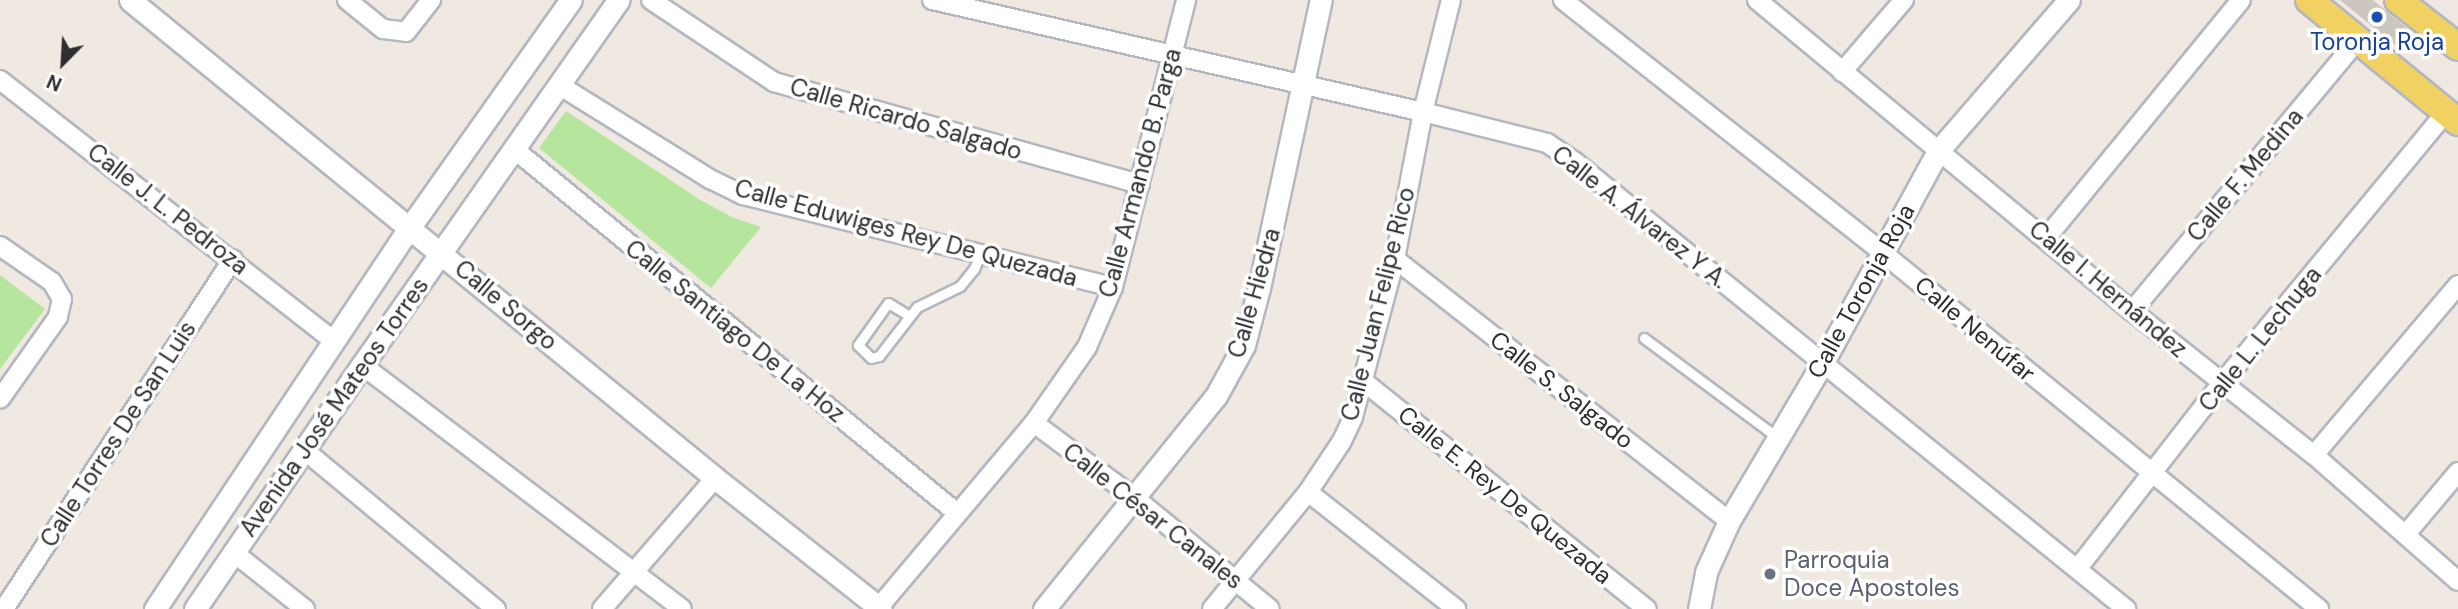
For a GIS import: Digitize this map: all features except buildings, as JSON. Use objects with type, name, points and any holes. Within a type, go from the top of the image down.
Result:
[{"type":"main road","points":[[2309,0],[2452,117]]},
{"type":"main road","points":[[2410,5],[2458,47]]},
{"type":"street","name":"Calle Sorgo","points":[[130,0],[442,252],[715,478],[880,608]]},
{"type":"street","points":[[347,0],[383,29],[406,32],[431,0]]},
{"type":"street","name":"Avenida José Mateos Torres","points":[[155,609],[410,227],[571,0]]},
{"type":"street","name":"Avenida José Mateos Torres","points":[[195,609],[303,449],[619,0]]},
{"type":"street","name":"Calle Ricardo Salgado","points":[[651,0],[774,82],[1140,184]]},
{"type":"street","name":"Calle A. Álvarez Y A.","points":[[932,0],[1535,138],[1558,150],[2126,609]]},
{"type":"street","name":"Calle Armando B. Parga","points":[[880,608],[1034,423],[1087,347],[1113,287],[1186,0]]},
{"type":"street","name":"Calle Hiedra","points":[[1044,609],[1136,499],[1216,396],[1244,345],[1259,288],[1321,0]]},
{"type":"street","name":"Calle Juan Felipe Rico","points":[[1212,609],[1308,492],[1342,441],[1353,417],[1395,258],[1423,111],[1451,0]]},
{"type":"street","name":"Calle Nenúfar","points":[[1563,0],[1883,253],[2152,476],[2319,609]]},
{"type":"street","name":"Calle I. Hernández","points":[[1756,0],[1938,152],[2047,237],[2132,311],[2314,455],[2458,581]]},
{"type":"street","points":[[1842,72],[1904,0]]},
{"type":"street","name":"Calle Toronja Roja","points":[[1699,609],[1709,563],[1729,521],[1823,362],[1938,152],[2069,0]]},
{"type":"street","points":[[2047,237],[2241,0]]},
{"type":"street","name":"Calle F. Medina","points":[[2132,311],[2358,40]]},
{"type":"street","name":"Calle J. L. Pedroza","points":[[0,80],[233,259],[334,341]]},
{"type":"street","name":"Calle Eduwiges Rey De Quezada","points":[[559,85],[710,179],[743,195],[1113,287]]},
{"type":"street","name":"Calle L. Lechuga","points":[[2078,568],[2222,383],[2452,117]]},
{"type":"street","name":"Calle Santiago De La Hoz","points":[[514,149],[957,513]]},
{"type":"street","points":[[0,246],[52,282],[62,299],[58,317],[0,399]]},
{"type":"street","name":"Calle S. Salgado","points":[[1395,258],[1729,521]]},
{"type":"street","name":"Calle Torres De San Luis","points":[[4,609],[233,259]]},
{"type":"street","points":[[2314,455],[2458,285]]},
{"type":"street","points":[[362,365],[634,569],[682,609]]},
{"type":"street","name":"Calle E. Rey De Quezada","points":[[1363,381],[1647,609]]},
{"type":"street","name":"Calle César Canales","points":[[1034,423],[1136,499],[1270,609]]},
{"type":"street","points":[[303,449],[496,609]]},
{"type":"street","points":[[2406,534],[2458,472]]},
{"type":"street","points":[[602,609],[715,478]]},
{"type":"street","points":[[1308,492],[1456,609]]},
{"type":"street","points":[[233,552],[305,609]]},
{"type":"lane","points":[[908,315],[888,303],[858,345],[875,359],[917,307],[960,286],[974,269],[980,254]]},
{"type":"lane","points":[[1644,338],[1778,438]]},
{"type":"green space","points":[[566,111],[702,201],[732,217],[761,227],[711,288],[539,148]]},
{"type":"green space","points":[[0,275],[45,309],[0,369]]},
{"type":"place","name":"Toronja Roja","points":[[2377,17]]},
{"type":"place","name":"Parroquia Doce Apostoles","points":[[1770,574]]}]
